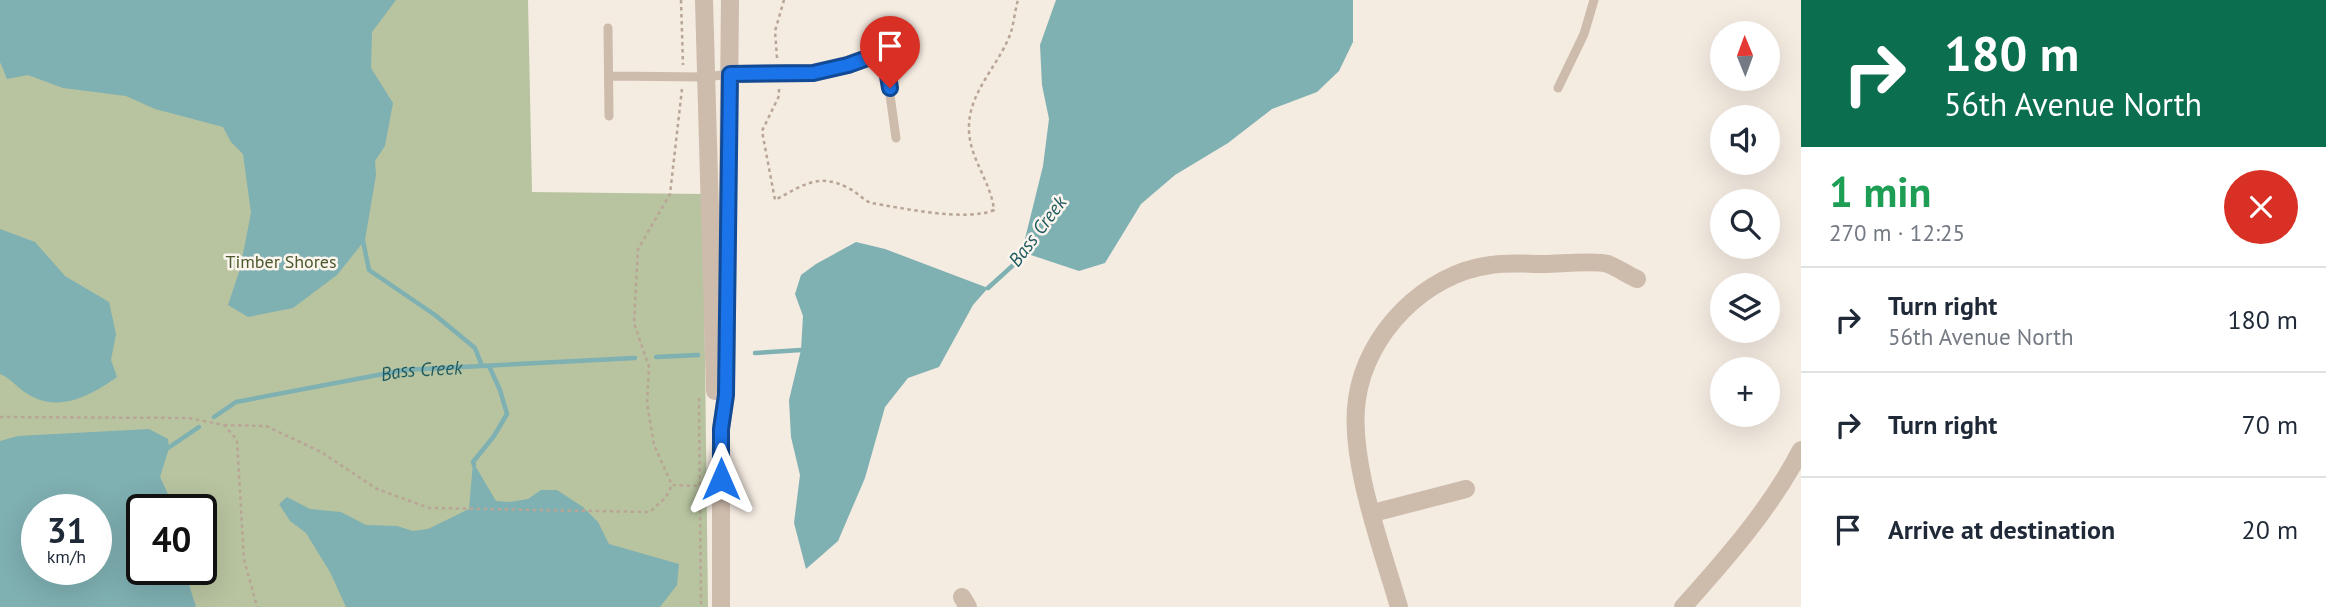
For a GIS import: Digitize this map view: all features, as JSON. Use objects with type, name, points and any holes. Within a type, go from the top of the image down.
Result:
[{"type":"street","points":[[704,0],[715,396],[721,429]]},
{"type":"street","points":[[721,607],[721,429],[726,395],[730,0]]},
{"type":"street","points":[[730,74],[813,73],[848,65],[884,52]]},
{"type":"street","points":[[1399,607],[1355,435],[1357,398],[1372,351],[1400,313],[1429,289],[1459,274],[1490,265],[1606,263],[1637,279]]},
{"type":"street","points":[[1683,607],[1757,517],[1801,450]]},
{"type":"street","points":[[1373,513],[1466,489]]},
{"type":"lane","points":[[1558,88],[1584,34],[1594,0]]},
{"type":"lane","points":[[608,28],[609,116]]},
{"type":"lane","points":[[884,52],[897,138]]},
{"type":"lane","points":[[609,76],[706,77],[730,74]]},
{"type":"path","points":[[672,485],[654,445],[647,403],[649,367],[634,323],[638,249],[670,194],[683,77],[681,0]]},
{"type":"path","points":[[699,398],[701,607]]},
{"type":"path","points":[[0,417],[189,418],[224,425],[266,426],[321,452],[377,489],[429,508],[650,512],[666,497],[672,485]]},
{"type":"path","points":[[224,425],[237,440],[244,559],[257,607]]},
{"type":"path","points":[[672,485],[700,486]]},
{"type":"green space","name":"Timber Shores","points":[[0,0],[528,0],[532,192],[703,194],[708,607],[0,607]]},
{"type":"water","points":[[0,0],[396,0],[372,32],[371,68],[393,103],[385,146],[375,161],[376,175],[365,240],[337,275],[293,308],[248,317],[228,305],[240,269],[251,213],[243,154],[231,142],[223,127],[155,109],[126,96],[63,88],[28,75],[7,79],[0,62]]},
{"type":"water","points":[[1056,0],[1353,0],[1353,42],[1339,71],[1317,92],[1272,109],[1228,143],[1175,175],[1141,204],[1105,263],[1079,271],[1028,254],[1020,259],[1043,166],[1049,119],[1042,85],[1040,45]]},
{"type":"water","points":[[0,229],[35,242],[65,276],[109,302],[116,334],[111,360],[117,377],[85,396],[50,402],[26,393],[0,374]]},
{"type":"water","points":[[856,242],[885,249],[988,288],[973,305],[939,367],[908,378],[885,407],[865,478],[838,541],[806,569],[794,523],[800,475],[791,437],[789,400],[801,350],[803,316],[795,294],[801,275]]},
{"type":"water","points":[[149,429],[168,439],[169,448],[160,477],[168,494],[126,494],[126,585],[189,585],[196,607],[0,607],[0,441],[18,436]]},
{"type":"water","points":[[473,462],[496,501],[528,499],[541,490],[557,490],[583,507],[598,522],[609,544],[679,564],[677,585],[660,607],[346,607],[330,572],[306,533],[290,521],[279,504],[287,497],[310,509],[341,512],[366,525],[397,526],[413,531],[428,529],[469,509]]},
{"type":"waterway","points":[[362,236],[369,270],[435,315],[475,348],[482,366]]},
{"type":"waterway","name":"Bass Creek","points":[[988,288],[1020,259]]},
{"type":"waterway","name":"Bass Creek","points":[[755,353],[801,350]]},
{"type":"waterway","name":"Bass Creek","points":[[656,357],[698,355]]},
{"type":"waterway","name":"Bass Creek","points":[[214,417],[236,402],[404,370],[635,358]]},
{"type":"waterway","points":[[474,465],[473,462],[494,436],[507,414],[489,366]]},
{"type":"waterway","name":"Bass Creek","points":[[165,450],[199,427]]},
{"type":"route","points":[[721,479],[721,429],[726,395],[730,74],[813,73],[848,65],[884,52],[890,88]]}]
